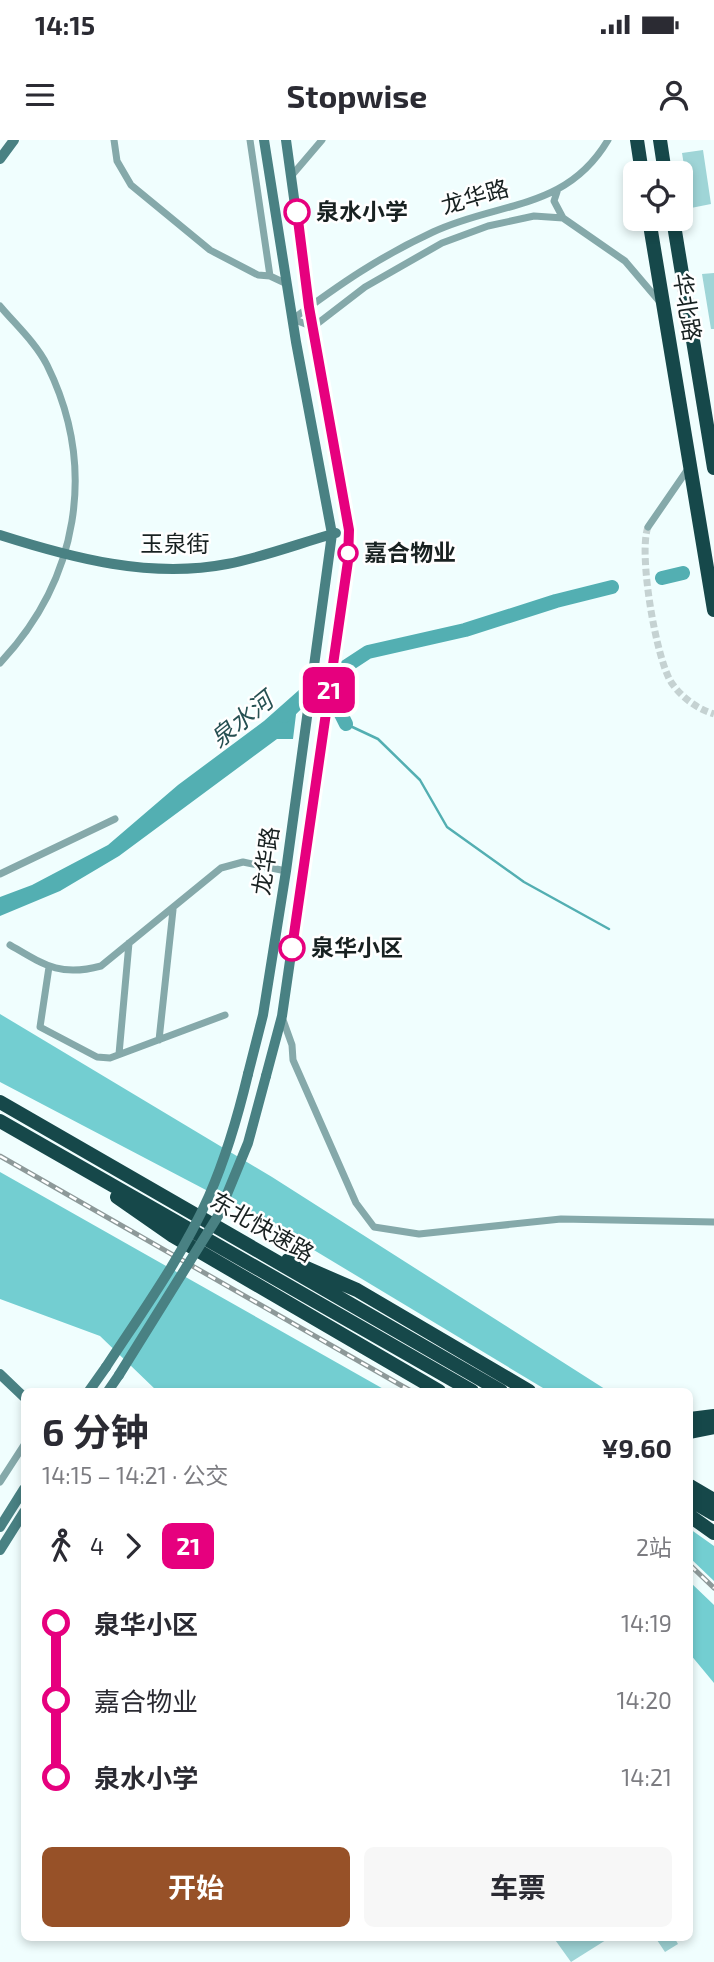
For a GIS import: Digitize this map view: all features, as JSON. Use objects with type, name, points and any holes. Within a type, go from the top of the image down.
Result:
[{"type":"highway","points":[[637,140],[640,161]]},
{"type":"highway","points":[[660,140],[663,161]]},
{"type":"highway","name":"华北路","points":[[651,231],[714,610]]},
{"type":"highway","name":"华北路","points":[[675,231],[714,468]]},
{"type":"highway","name":"东北快速路","points":[[0,1102],[496,1388]]},
{"type":"highway","name":"东北快速路","points":[[0,1121],[467,1388]]},
{"type":"highway","points":[[76,1164],[152,1222],[434,1388]]},
{"type":"highway","points":[[241,1241],[357,1290],[523,1388]]},
{"type":"highway","points":[[693,1419],[714,1416]]},
{"type":"highway","points":[[693,1431],[714,1427]]},
{"type":"highway","points":[[693,1488],[714,1500]]},
{"type":"highway","points":[[693,1502],[714,1514]]},
{"type":"highway","points":[[693,1518],[714,1533]]},
{"type":"street","points":[[0,159],[14,140]]},
{"type":"street","points":[[114,140],[117,161],[131,185],[211,250],[258,275],[270,276],[288,284]]},
{"type":"street","points":[[250,140],[270,276]]},
{"type":"street","points":[[264,140],[293,319],[313,327],[365,287],[442,243],[488,226],[534,216],[563,218]]},
{"type":"street","points":[[286,140],[293,174],[309,307]]},
{"type":"street","points":[[293,174],[322,140]]},
{"type":"street","name":"龙华路","points":[[91,1388],[182,1248],[208,1198],[229,1144],[263,1015],[286,871],[332,534],[293,319],[363,267],[436,230],[533,202],[557,192],[587,169],[608,140]]},
{"type":"street","points":[[557,192],[554,201],[563,218],[638,272],[664,310]]},
{"type":"street","points":[[0,306],[46,362],[62,401],[74,454],[76,503],[65,555],[27,634],[0,663]]},
{"type":"street","name":"龙华路","points":[[110,1388],[218,1216],[248,1143],[282,1016],[348,561],[349,530],[309,307]]},
{"type":"street","points":[[704,408],[714,420]]},
{"type":"street","points":[[648,527],[690,465]]},
{"type":"street","name":"玉泉街","points":[[0,534],[65,555],[101,563],[203,566],[227,564],[349,530]]},
{"type":"street","points":[[0,874],[116,819]]},
{"type":"street","points":[[10,945],[49,967],[83,971],[101,966],[173,910],[221,868],[243,862],[286,871]]},
{"type":"street","points":[[159,1040],[173,910]]},
{"type":"street","points":[[119,1055],[129,943]]},
{"type":"street","points":[[49,967],[40,1027],[97,1057],[119,1055],[225,1015]]},
{"type":"street","points":[[282,1016],[293,1060],[356,1203],[374,1227],[419,1234],[561,1219],[714,1222]]},
{"type":"street","points":[[0,1374],[21,1394]]},
{"type":"street","points":[[0,1482],[21,1450]]},
{"type":"street","points":[[0,1527],[21,1494]]},
{"type":"street","points":[[0,1550],[21,1517]]},
{"type":"shaded area","points":[[703,150],[711,204],[693,208],[693,161],[683,161],[682,153]]},
{"type":"shaded area","points":[[714,273],[714,329],[711,329],[702,274]]},
{"type":"shaded area","name":"泉水河","points":[[299,690],[293,739],[277,739],[119,856],[60,891],[0,916],[0,897],[32,885],[108,845],[178,785],[264,721]]},
{"type":"shaded area","points":[[0,1014],[272,1177],[603,1388],[543,1388],[269,1223],[0,1082]]},
{"type":"shaded area","points":[[0,1172],[382,1388],[154,1388],[100,1336],[0,1299]]},
{"type":"shaded area","points":[[693,1531],[714,1546],[714,1581],[693,1561]]},
{"type":"shaded area","points":[[693,1585],[714,1605],[714,1683],[693,1658]]},
{"type":"shaded area","points":[[556,1941],[604,1941],[571,1962]]},
{"type":"shaded area","points":[[658,1941],[676,1941],[678,1944],[665,1952]]},
{"type":"waterway","name":"泉水河","points":[[662,578],[683,573]]},
{"type":"waterway","name":"泉水河","points":[[284,716],[313,688],[368,652],[465,630],[556,601],[612,587]]},
{"type":"waterway","points":[[320,691],[331,694],[346,724]]},
{"type":"waterway","points":[[346,724],[378,739],[420,780],[447,827],[524,882],[609,929]]},
{"type":"tunnel","points":[[648,527],[645,559],[647,581],[654,629],[665,670],[671,682],[685,697],[696,706],[714,714]]},
{"type":"railway","points":[[0,1156],[406,1388]]},
{"type":"railway","points":[[693,1568],[714,1588]]},
{"type":"bus line","name":"21","points":[[292,948],[348,561],[349,530],[309,307],[297,212]]},
{"type":"place","name":"泉水小学","points":[[297,212]]},
{"type":"place","name":"嘉合物业","points":[[348,553]]},
{"type":"place","name":"泉华小区","points":[[292,948]]}]
